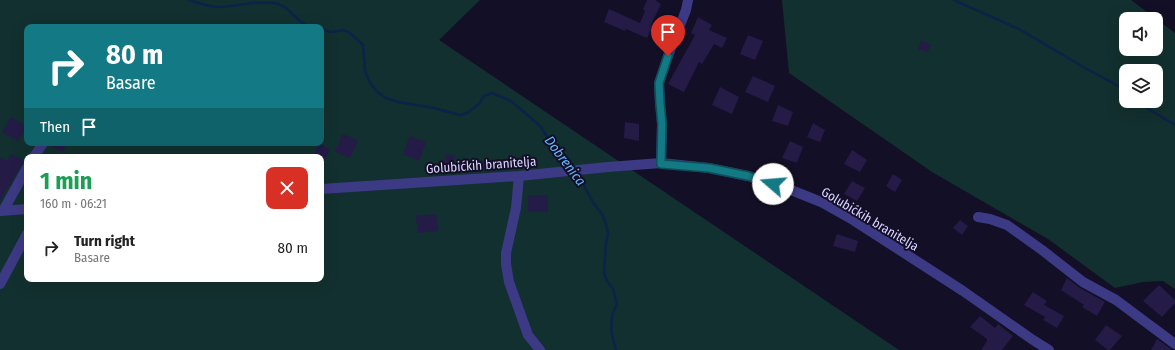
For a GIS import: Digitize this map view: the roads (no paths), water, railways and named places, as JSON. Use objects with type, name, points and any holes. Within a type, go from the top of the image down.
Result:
[{"type":"street","points":[[661,164],[662,124],[659,83],[686,10],[688,0]]},
{"type":"street","name":"Golubićkih branitelja","points":[[324,189],[519,176],[608,167],[661,164],[709,168],[748,176],[786,188],[821,202],[853,220],[963,291],[1049,350]]},
{"type":"street","points":[[2,211],[24,173]]},
{"type":"street","points":[[519,176],[516,208],[506,253],[506,264],[509,282],[528,335],[540,350]]},
{"type":"street","points":[[2,211],[24,209]]},
{"type":"street","points":[[978,217],[990,219],[1007,225],[1083,282],[1116,300],[1175,344]]},
{"type":"street","points":[[0,284],[24,240]]},
{"type":"waterway","name":"Dobrenica","points":[[189,0],[216,7],[260,2],[275,3],[285,7],[304,24]]},
{"type":"waterway","points":[[954,0],[1019,29],[1119,86]]},
{"type":"waterway","name":"Dobrenica","points":[[324,31],[332,32],[344,30],[350,33],[363,45],[365,71],[369,81],[376,91],[386,98],[398,102],[434,108],[460,115],[467,113],[479,104],[484,96],[492,93],[511,101],[541,127],[560,158],[572,167]]},
{"type":"waterway","points":[[1148,108],[1175,125]]},
{"type":"waterway","name":"Dobrenica","points":[[577,173],[594,204],[602,214],[608,233],[604,273],[607,281],[613,289],[617,304],[611,321],[616,350]]}]
